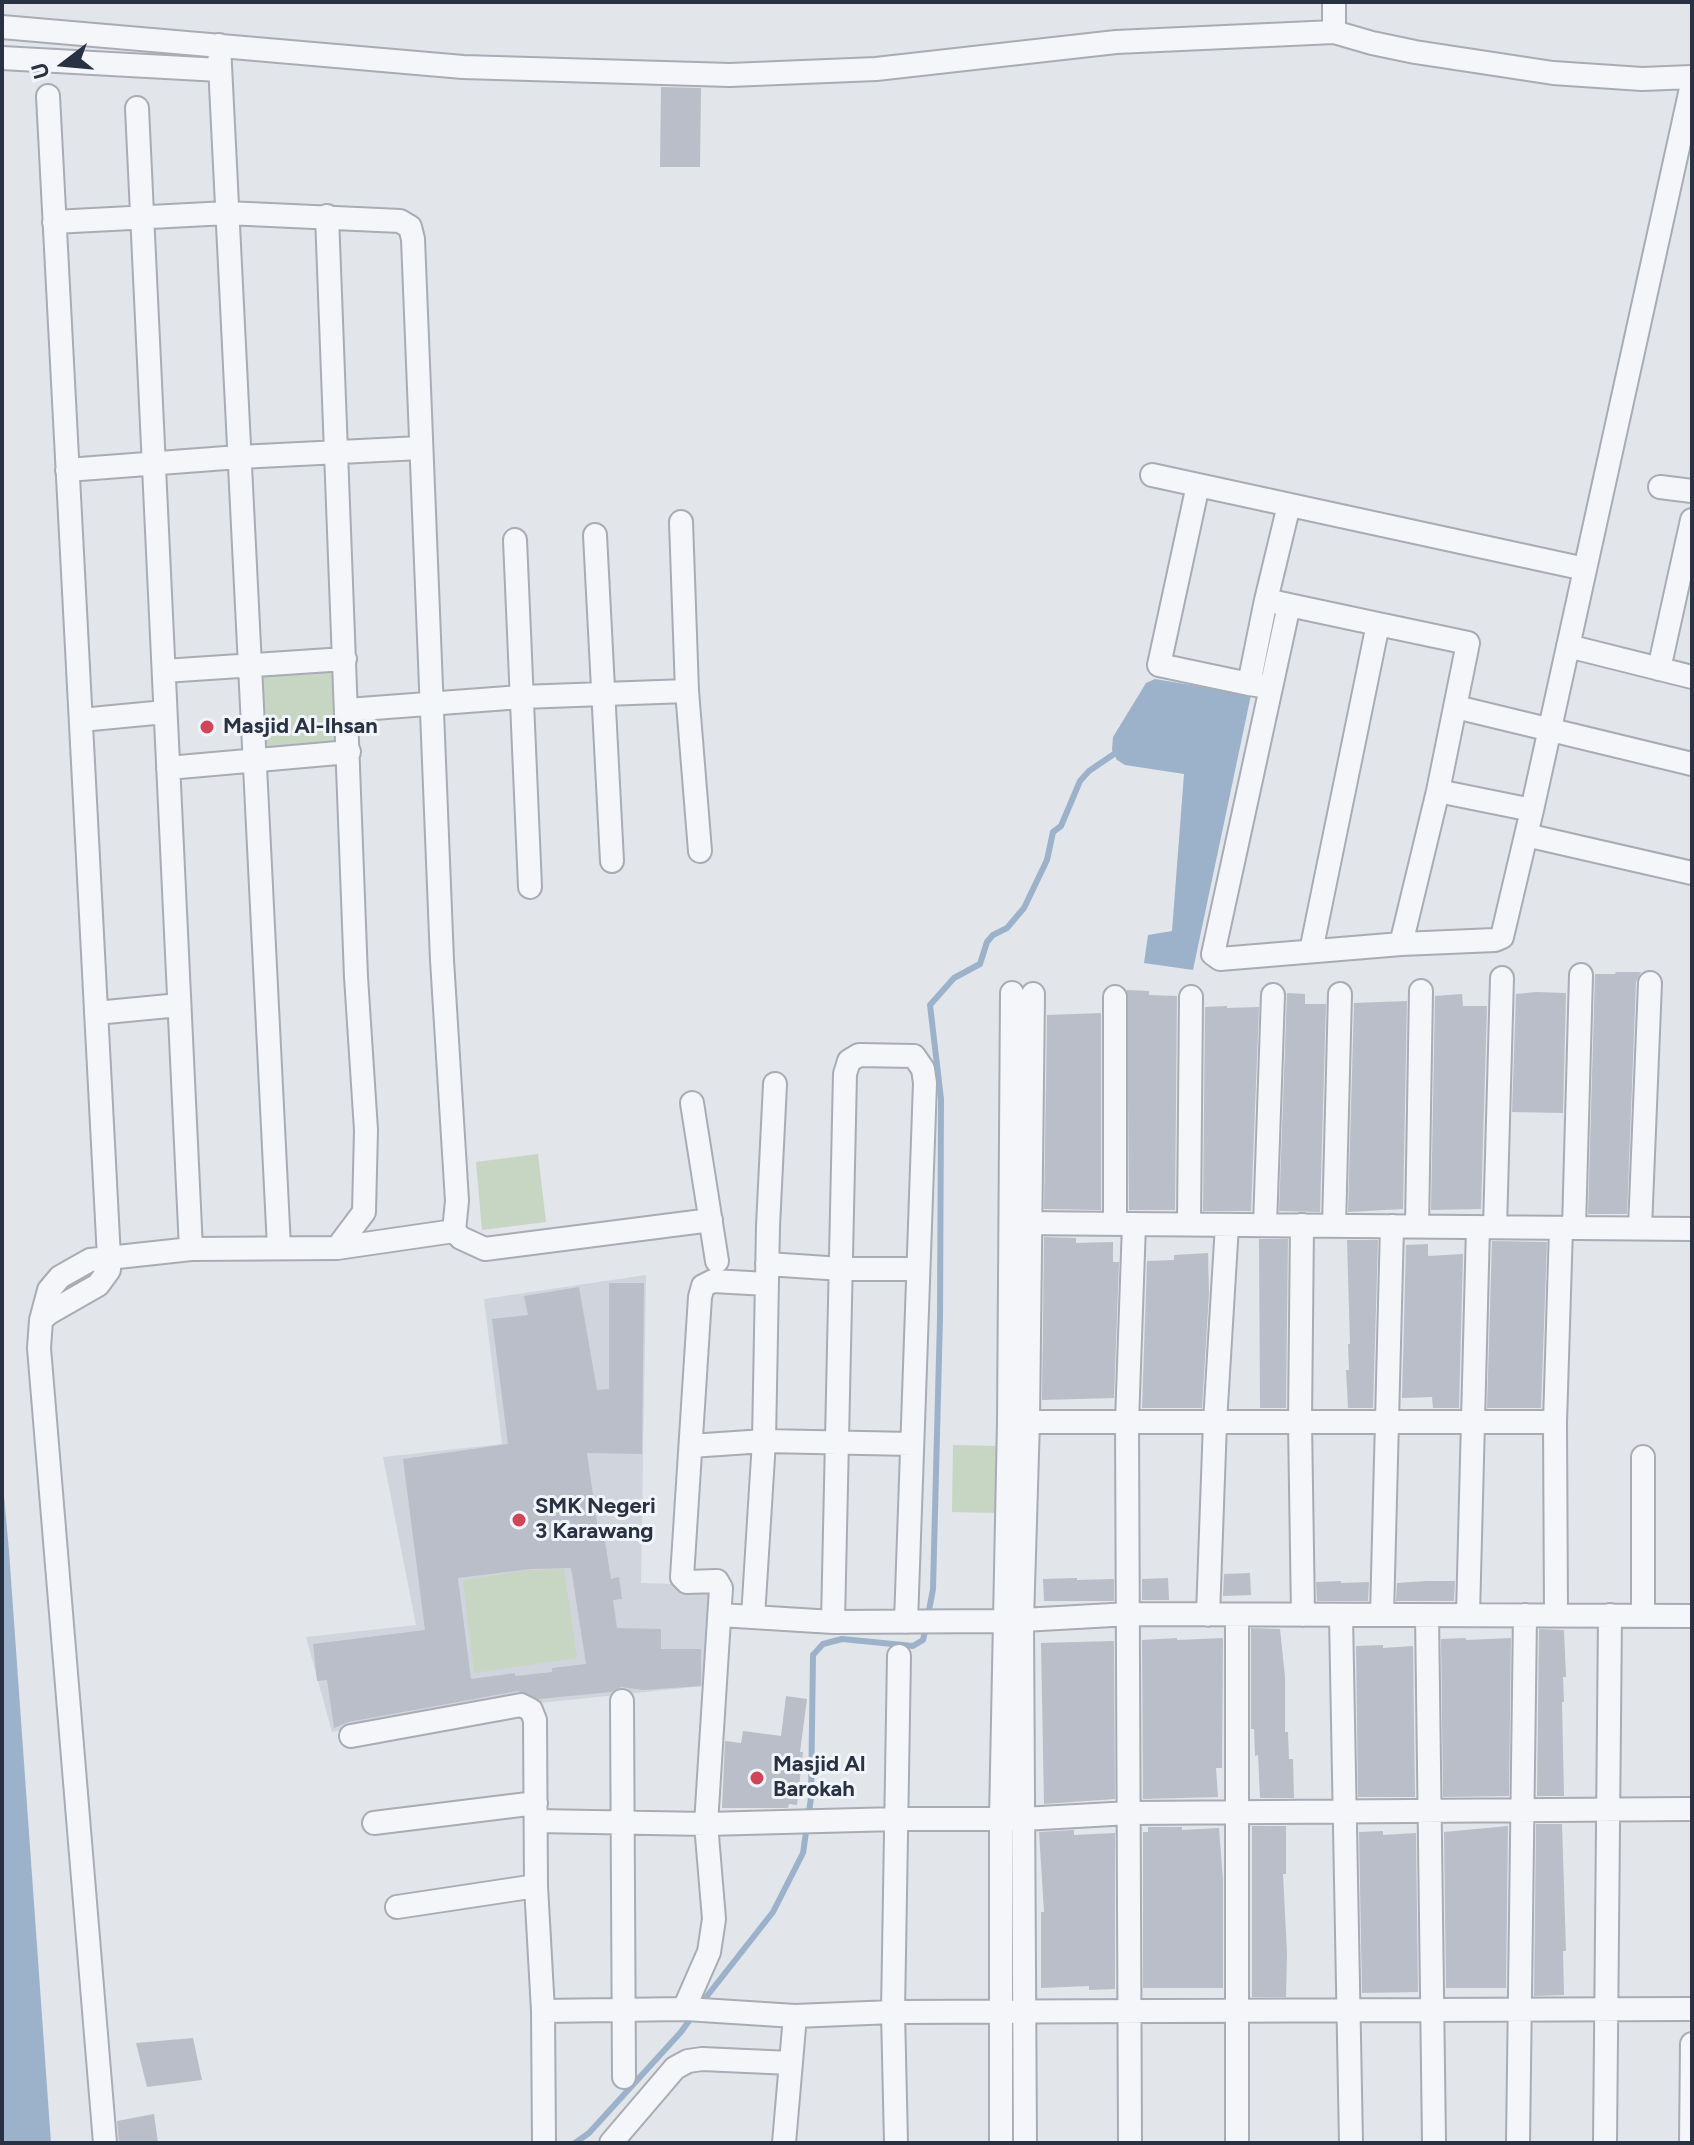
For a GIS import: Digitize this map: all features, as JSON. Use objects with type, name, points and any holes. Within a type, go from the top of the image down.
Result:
[{"type":"street","points":[[1334,2],[1344,35]]},
{"type":"street","points":[[2,27],[463,67],[730,75],[876,69],[1116,42],[1344,35],[1415,52],[1553,73],[1642,79],[1692,77]]},
{"type":"street","points":[[219,45],[279,1247]]},
{"type":"street","points":[[2,58],[220,70]]},
{"type":"street","points":[[1289,605],[1213,954],[1220,959],[1401,944],[1495,940],[1502,937],[1692,84]]},
{"type":"street","points":[[48,96],[109,1258]]},
{"type":"street","points":[[137,108],[191,1249]]},
{"type":"street","points":[[54,222],[227,213],[400,221],[410,227],[413,239],[442,960],[457,1201],[454,1231]]},
{"type":"street","points":[[327,216],[356,977],[366,1130],[364,1212],[337,1248]]},
{"type":"street","points":[[67,470],[420,448]]},
{"type":"street","points":[[1152,475],[1585,569]]},
{"type":"street","points":[[1198,485],[1159,665],[1272,688]]},
{"type":"street","points":[[1660,487],[1692,491]]},
{"type":"street","points":[[1249,684],[1289,505]]},
{"type":"street","points":[[1659,669],[1686,580],[1692,520]]},
{"type":"street","points":[[681,522],[687,691],[700,851]]},
{"type":"street","points":[[595,535],[612,861]]},
{"type":"street","points":[[515,540],[530,887]]},
{"type":"street","points":[[1266,600],[1468,643],[1438,791],[1401,944]]},
{"type":"street","points":[[1311,951],[1378,624]]},
{"type":"street","points":[[1568,646],[1692,677]]},
{"type":"street","points":[[164,671],[345,659]]},
{"type":"street","points":[[347,710],[430,702],[687,691]]},
{"type":"street","points":[[1456,707],[1692,764]]},
{"type":"street","points":[[81,720],[165,712]]},
{"type":"street","points":[[168,768],[349,752]]},
{"type":"street","points":[[1438,791],[1532,810]]},
{"type":"street","points":[[1526,835],[1692,873]]},
{"type":"street","points":[[1556,1615],[1555,1422],[1581,975]]},
{"type":"street","points":[[1468,1615],[1471,1422],[1502,978]]},
{"type":"street","points":[[1640,1228],[1650,983]]},
{"type":"street","points":[[1417,1226],[1421,991]]},
{"type":"street","points":[[1001,2143],[1001,2013],[1012,1819],[1023,994]]},
{"type":"street","points":[[1334,1226],[1340,994]]},
{"type":"street","points":[[1265,1225],[1273,995]]},
{"type":"street","points":[[1115,997],[1125,1224],[1130,1614],[1130,2143]]},
{"type":"street","points":[[1189,1224],[1191,997]]},
{"type":"street","points":[[96,1013],[179,1005]]},
{"type":"street","points":[[833,1622],[845,1074],[849,1061],[859,1055],[914,1056],[923,1069],[925,1083],[912,1444],[910,1622]]},
{"type":"street","points":[[753,1617],[764,1441],[775,1084]]},
{"type":"street","points":[[692,1103],[717,1261]]},
{"type":"street","points":[[454,1231],[461,1238],[485,1249],[711,1220]]},
{"type":"street","points":[[1020,1223],[1692,1229]]},
{"type":"street","points":[[1208,1615],[1227,1225]]},
{"type":"street","points":[[1302,1225],[1300,1422],[1303,1615]]},
{"type":"street","points":[[1382,1615],[1392,1226]]},
{"type":"street","points":[[105,2143],[39,1348],[41,1320],[49,1290],[60,1277],[90,1260],[191,1249],[337,1248],[454,1231]]},
{"type":"street","points":[[685,2009],[709,1952],[714,1919],[706,1824],[720,1584],[717,1581],[687,1582],[682,1577],[693,1373],[703,1286],[713,1281],[767,1274],[842,1269],[918,1269]]},
{"type":"street","points":[[1019,1422],[1555,1422]]},
{"type":"street","points":[[691,1446],[764,1441],[912,1444]]},
{"type":"street","points":[[1643,1457],[1643,1616]]},
{"type":"street","points":[[720,1615],[833,1622],[1013,1620],[1130,1614],[1692,1616]]},
{"type":"street","points":[[1237,1615],[1237,2143]]},
{"type":"street","points":[[1427,1615],[1434,2143]]},
{"type":"street","points":[[1518,2143],[1525,1615]]},
{"type":"street","points":[[1605,2143],[1610,1615]]},
{"type":"street","points":[[1341,1616],[1351,2143]]},
{"type":"street","points":[[896,2143],[893,2012],[899,1656]]},
{"type":"street","points":[[622,1701],[624,2077]]},
{"type":"street","points":[[351,1736],[521,1705],[531,1710],[535,1720],[536,1886],[543,2011],[544,2143]]},
{"type":"street","points":[[374,1823],[536,1812],[623,1822],[706,1824],[1012,1819],[1130,1813],[1692,1809]]},
{"type":"street","points":[[1012,1819],[1025,2012],[1025,2143]]},
{"type":"street","points":[[397,1907],[536,1886]]},
{"type":"street","points":[[543,2011],[685,2009],[795,2016],[893,2012],[1692,2009]]},
{"type":"street","points":[[784,2143],[795,2016]]},
{"type":"street","points":[[1691,2143],[1692,2044]]},
{"type":"street","points":[[611,2143],[675,2068],[688,2061],[791,2063]]},
{"type":"shaded area","name":"SMK Negeri 3 Karawang","points":[[646,1275],[641,1583],[711,1590],[703,1686],[521,1705],[332,1732],[306,1637],[416,1625],[383,1457],[502,1444],[484,1299]]},
{"type":"green space","points":[[345,659],[349,752],[254,760],[249,666]]},
{"type":"green space","points":[[538,1154],[546,1222],[482,1230],[476,1162]]},
{"type":"green space","points":[[953,1445],[997,1446],[996,1513],[952,1512]]},
{"type":"green space","points":[[564,1569],[577,1658],[474,1673],[463,1580],[527,1570]]},
{"type":"water","points":[[1155,679],[1251,695],[1193,970],[1144,963],[1148,935],[1172,931],[1184,774],[1125,765],[1117,760],[1112,750],[1113,737],[1146,683]]},
{"type":"water","points":[[2,1474],[9,1551],[51,2143],[2,2143]]},
{"type":"building","points":[[661,87],[701,88],[700,167],[660,167]]},
{"type":"building","points":[[1641,972],[1636,982],[1627,1214],[1588,1214],[1595,974]]},
{"type":"building","points":[[1127,990],[1177,996],[1175,1210],[1129,1210]]},
{"type":"building","points":[[1287,993],[1305,994],[1305,1004],[1326,1004],[1320,1212],[1279,1211]]},
{"type":"building","points":[[1566,993],[1563,1113],[1512,1112],[1516,994]]},
{"type":"building","points":[[1462,994],[1463,1006],[1487,1006],[1481,1209],[1431,1210],[1435,996]]},
{"type":"building","points":[[1407,1001],[1403,1209],[1348,1212],[1354,1003]]},
{"type":"building","points":[[1205,1007],[1259,1007],[1251,1211],[1203,1211]]},
{"type":"building","points":[[1101,1013],[1101,1210],[1044,1209],[1047,1015]]},
{"type":"building","points":[[1044,1237],[1076,1238],[1076,1243],[1113,1242],[1113,1262],[1119,1262],[1114,1398],[1042,1400]]},
{"type":"building","points":[[1259,1239],[1288,1239],[1286,1408],[1260,1408]]},
{"type":"building","points":[[1347,1240],[1378,1240],[1373,1408],[1348,1408]]},
{"type":"building","points":[[1492,1241],[1547,1242],[1541,1408],[1487,1408]]},
{"type":"building","points":[[1428,1244],[1428,1256],[1463,1254],[1459,1408],[1433,1408],[1432,1397],[1402,1398],[1406,1245]]},
{"type":"building","points":[[1208,1253],[1209,1293],[1202,1408],[1142,1408],[1147,1261],[1174,1260],[1174,1255]]},
{"type":"building","name":"SMK Negeri 3 Karawang","points":[[609,1283],[644,1283],[642,1454],[587,1453],[599,1536],[604,1535],[611,1579],[619,1577],[622,1599],[613,1600],[617,1628],[661,1629],[661,1649],[701,1649],[701,1686],[643,1690],[621,1687],[611,1692],[539,1699],[518,1691],[348,1722],[334,1728],[327,1680],[317,1681],[313,1644],[425,1630],[403,1459],[508,1444],[492,1319],[528,1315],[524,1296],[579,1287],[597,1390],[609,1389]],"holes":[[[571,1568],[586,1664],[552,1668],[552,1672],[471,1679],[458,1578],[531,1569]]]},
{"type":"building","points":[[1250,1573],[1251,1595],[1223,1596],[1224,1574]]},
{"type":"building","points":[[1168,1578],[1169,1600],[1142,1600],[1142,1579]]},
{"type":"building","points":[[1043,1579],[1114,1579],[1114,1601],[1044,1601]]},
{"type":"building","points":[[1455,1581],[1454,1601],[1396,1601],[1397,1583]]},
{"type":"building","points":[[1316,1582],[1369,1582],[1368,1601],[1317,1601]]},
{"type":"building","points":[[1251,1628],[1280,1629],[1285,1677],[1285,1732],[1288,1732],[1289,1759],[1293,1759],[1294,1798],[1260,1798],[1258,1755],[1255,1756],[1254,1729],[1251,1729]]},
{"type":"building","points":[[1539,1629],[1564,1630],[1564,1796],[1537,1796]]},
{"type":"building","points":[[1223,1638],[1222,1768],[1216,1768],[1218,1797],[1143,1799],[1142,1640]]},
{"type":"building","points":[[1511,1638],[1509,1796],[1443,1797],[1441,1639]]},
{"type":"building","points":[[1114,1641],[1115,1799],[1044,1804],[1041,1643]]},
{"type":"building","points":[[1383,1645],[1383,1648],[1413,1646],[1415,1797],[1358,1797],[1356,1646]]},
{"type":"building","points":[[786,1696],[807,1699],[797,1805],[789,1804],[788,1808],[722,1808],[725,1741],[741,1743],[743,1731],[781,1736]]},
{"type":"building","points":[[1536,1824],[1562,1824],[1566,1951],[1563,1951],[1564,1995],[1534,1996]]},
{"type":"building","points":[[1252,1826],[1286,1826],[1286,1874],[1283,1874],[1286,1997],[1252,1997]]},
{"type":"building","points":[[1508,1826],[1506,1988],[1446,1988],[1444,1832]]},
{"type":"building","points":[[1148,1827],[1182,1827],[1182,1830],[1219,1828],[1223,1880],[1223,1988],[1143,1988],[1143,1832],[1148,1832]]},
{"type":"building","points":[[1074,1830],[1074,1835],[1115,1833],[1115,1989],[1089,1990],[1089,1986],[1041,1988],[1041,1912],[1044,1912],[1039,1832]]},
{"type":"building","points":[[1383,1831],[1383,1835],[1416,1833],[1418,1992],[1362,1993],[1359,1832]]},
{"type":"building","points":[[193,2038],[202,2080],[147,2087],[136,2043]]},
{"type":"building","points":[[154,2114],[158,2143],[119,2143],[117,2121]]},
{"type":"waterway","points":[[928,1616],[933,1589],[940,1318],[941,1099],[930,1005],[954,978],[980,964],[987,942],[1007,928],[1024,908],[1047,860],[1053,832],[1061,826],[1080,781],[1114,754]]},
{"type":"waterway","points":[[700,2005],[773,1912],[803,1853],[811,1798],[813,1655],[823,1644],[842,1639],[913,1646],[923,1640],[926,1627]]},
{"type":"waterway","points":[[575,2143],[589,2133],[694,2014]]},
{"type":"place","name":"Masjid Al-Ihsan","points":[[207,727]]},
{"type":"place","name":"SMK Negeri 3 Karawang","points":[[519,1520]]},
{"type":"place","name":"Masjid Al Barokah","points":[[757,1778]]}]
